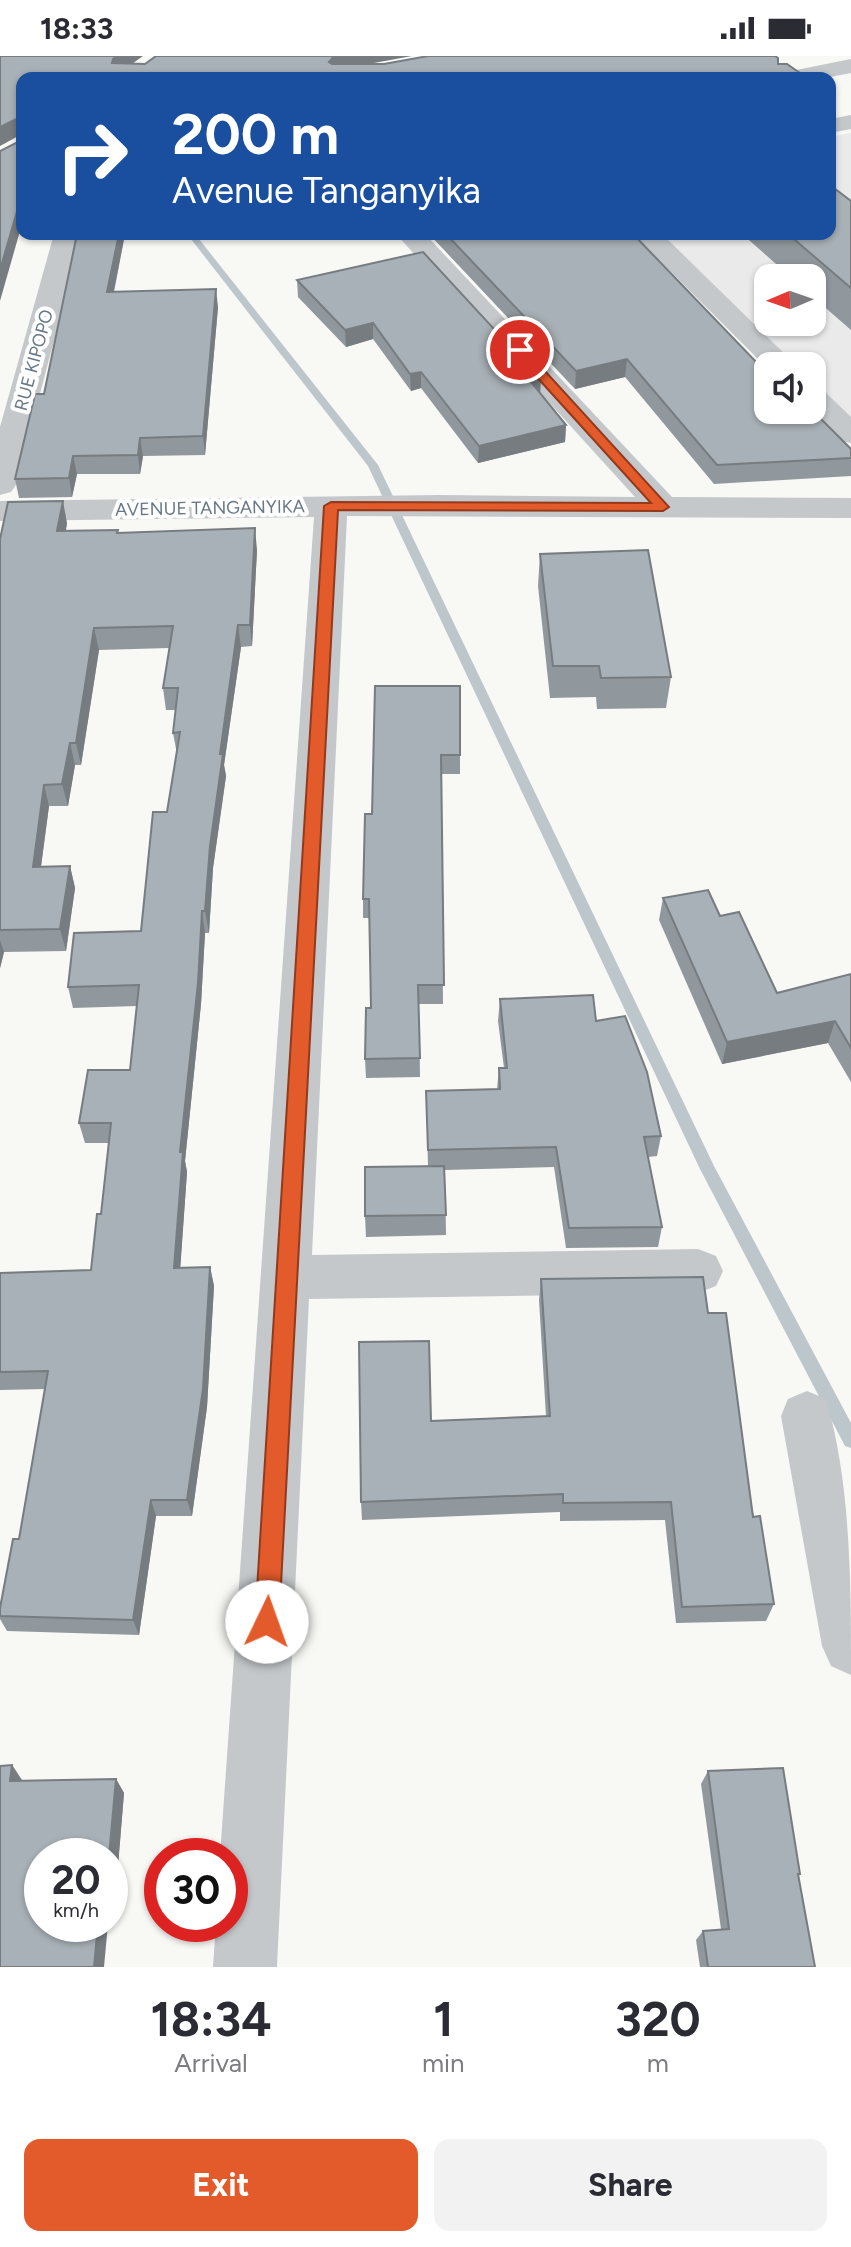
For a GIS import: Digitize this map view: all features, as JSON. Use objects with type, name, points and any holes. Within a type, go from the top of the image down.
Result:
[{"type":"street","points":[[820,72],[851,66]]},
{"type":"street","name":"RUE KIPOPO","points":[[0,485],[66,240]]},
{"type":"street","points":[[416,240],[663,507]]},
{"type":"street","points":[[653,240],[768,352]]},
{"type":"street","points":[[826,410],[851,434]]},
{"type":"street","name":"AVENUE TANGANYIKA","points":[[0,511],[439,505],[851,508]]},
{"type":"street","points":[[245,1967],[331,506]]},
{"type":"street","points":[[288,1277],[698,1271]]},
{"type":"street","points":[[807,1416],[851,1646]]},
{"type":"shaded area","points":[[851,133],[851,424],[826,400],[826,352],[775,352],[758,336],[826,336],[826,264],[754,264],[754,332],[656,240],[836,240],[836,136]]},
{"type":"building","points":[[0,56],[117,56],[112,63],[145,64],[156,56],[334,56],[329,62],[332,64],[384,64],[428,56],[775,56],[778,64],[787,64],[798,72],[16,72],[16,119],[0,127]]},
{"type":"building","points":[[16,143],[16,215],[0,270],[0,151]]},
{"type":"building","points":[[836,190],[851,201],[851,288],[795,240],[836,240]]},
{"type":"building","points":[[76,240],[118,240],[107,292],[216,289],[203,436],[140,438],[138,455],[73,456],[69,478],[15,479],[35,394],[44,394]]},
{"type":"building","points":[[452,240],[639,240],[754,360],[754,424],[826,424],[851,449],[851,458],[717,465],[627,359],[576,371]]},
{"type":"building","points":[[423,252],[541,380],[531,382],[566,425],[479,446],[421,372],[410,374],[373,323],[345,330],[297,280]]},
{"type":"building","points":[[63,501],[57,531],[118,530],[117,533],[255,528],[250,625],[238,625],[220,754],[223,754],[210,846],[205,911],[202,911],[198,983],[180,1152],[183,1152],[174,1268],[210,1267],[203,1389],[187,1500],[151,1500],[133,1620],[0,1616],[13,1539],[19,1539],[48,1371],[0,1372],[0,1273],[91,1270],[111,1123],[79,1123],[88,1070],[130,1070],[139,985],[68,987],[74,933],[141,931],[153,812],[167,812],[180,732],[173,733],[178,688],[163,688],[173,626],[94,628],[76,743],[70,743],[62,784],[44,785],[33,867],[70,866],[60,929],[0,930],[0,539],[8,502]]},
{"type":"building","points":[[648,550],[671,677],[601,678],[599,666],[553,666],[540,554]]},
{"type":"building","points":[[375,686],[460,686],[460,755],[441,755],[444,985],[418,985],[420,1058],[365,1059],[366,1008],[371,1008],[369,899],[363,899],[365,814],[372,814]]},
{"type":"building","points":[[708,890],[720,916],[739,912],[777,993],[851,974],[851,1048],[835,1021],[727,1042],[663,898]]},
{"type":"building","points":[[593,995],[596,1021],[625,1016],[647,1072],[661,1136],[644,1137],[662,1227],[569,1228],[556,1147],[428,1150],[426,1091],[500,1089],[499,1068],[507,1068],[500,999]]},
{"type":"building","points":[[444,1166],[446,1215],[365,1216],[365,1167]]},
{"type":"building","points":[[703,1277],[708,1313],[726,1313],[753,1517],[760,1516],[774,1604],[682,1607],[671,1502],[563,1503],[563,1494],[361,1502],[359,1342],[429,1341],[431,1421],[550,1416],[541,1279]]},
{"type":"building","points":[[12,1765],[10,1781],[116,1779],[111,1838],[24,1838],[24,1942],[96,1942],[94,1967],[0,1967],[0,1766]]},
{"type":"building","points":[[783,1768],[815,1967],[708,1967],[703,1931],[729,1929],[708,1771]]},
{"type":"waterway","points":[[196,240],[373,465],[708,1169],[851,1440]]},
{"type":"route","points":[[267,1622],[331,506],[663,507],[520,350]]}]
